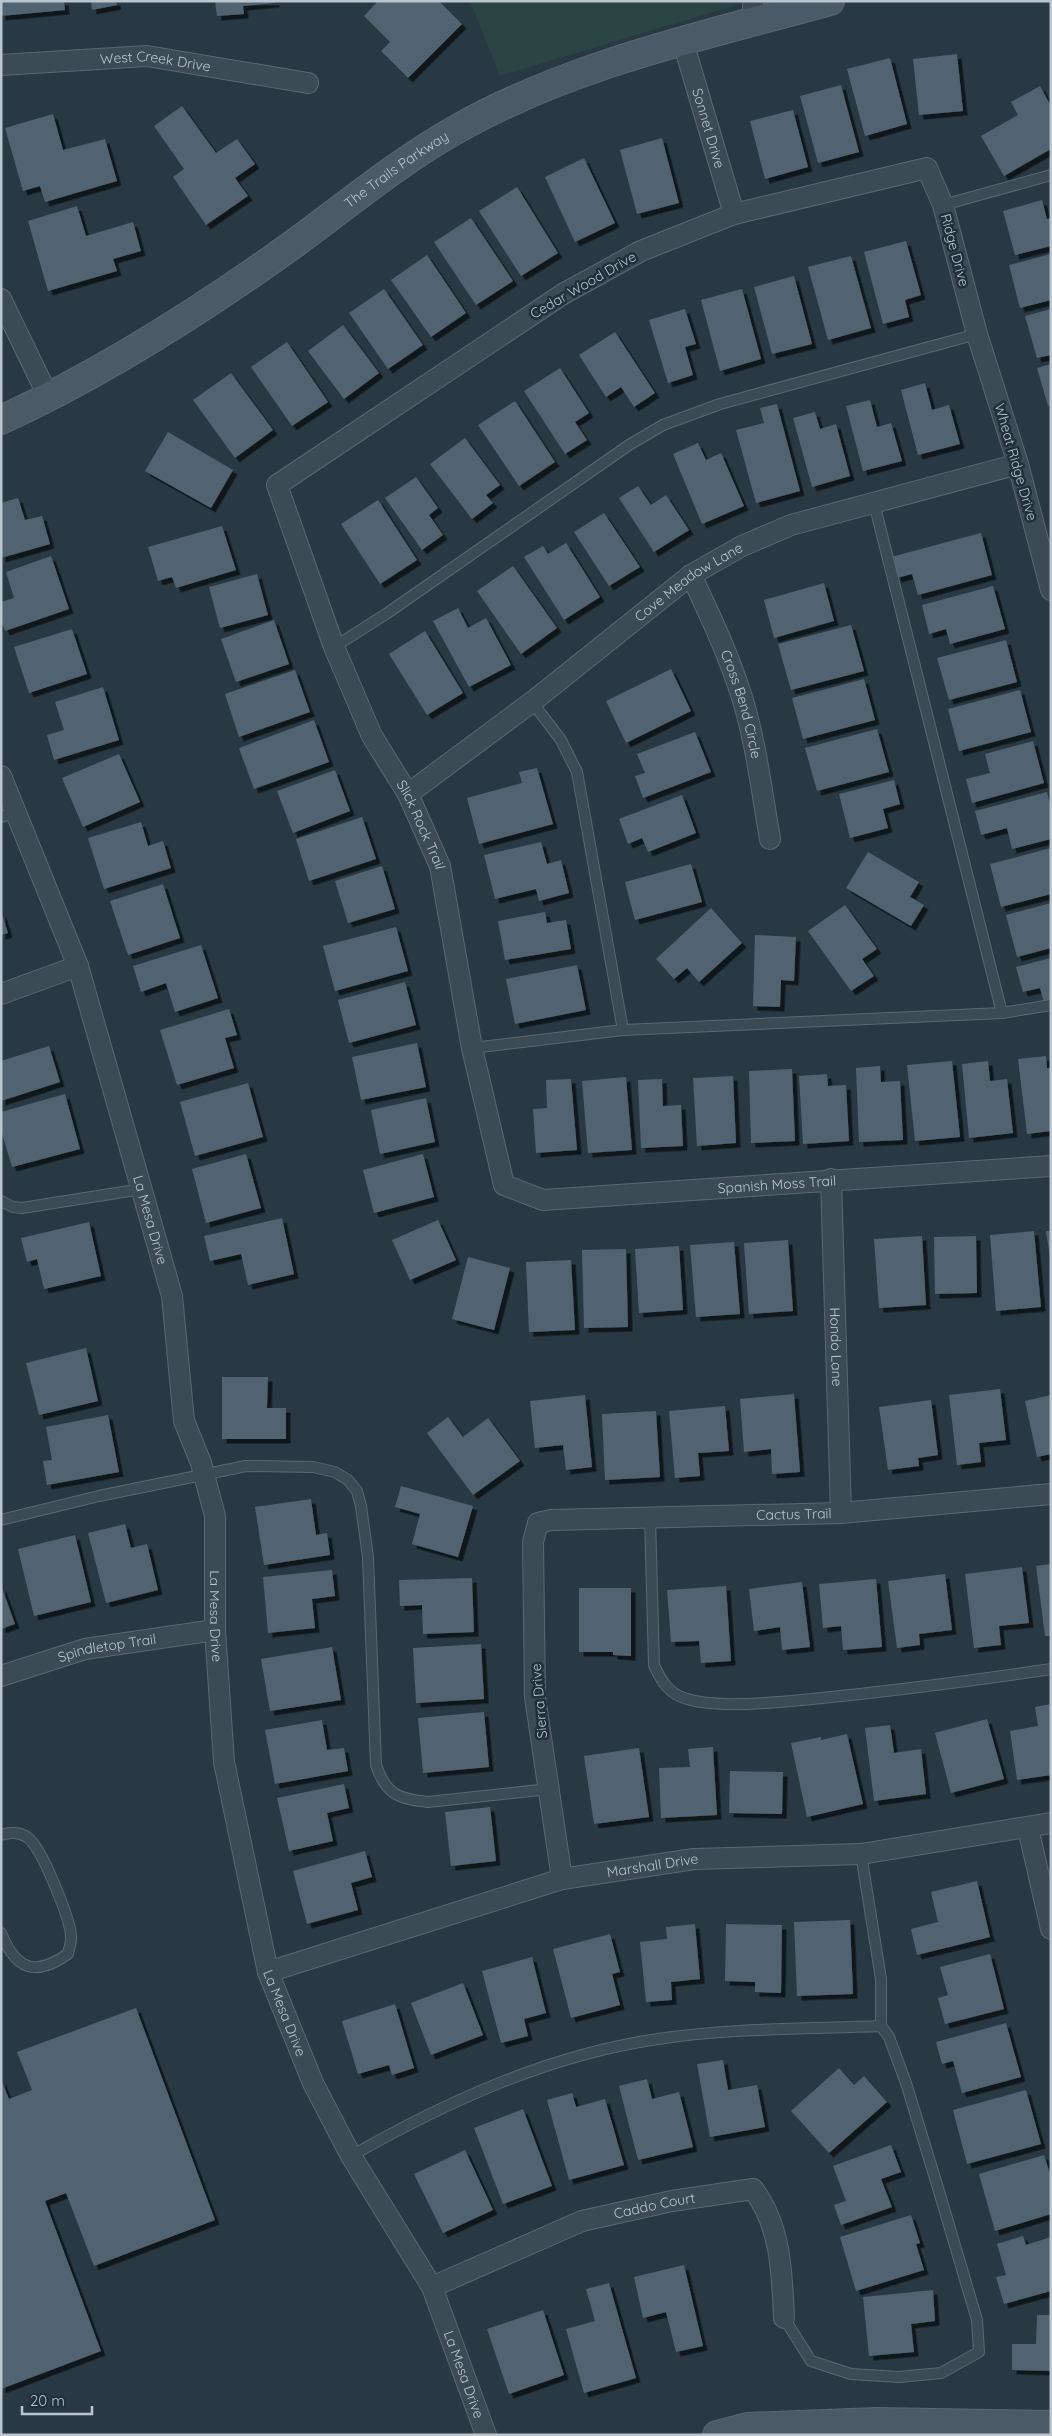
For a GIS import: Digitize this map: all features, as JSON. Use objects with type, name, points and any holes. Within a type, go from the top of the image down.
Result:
[{"type":"street","name":"The Trails Parkway","points":[[1,420],[49,398],[195,312],[394,170],[455,130],[510,101],[612,61],[683,42],[753,12],[830,1]]},
{"type":"street","name":"Sonnet Drive","points":[[683,42],[734,214]]},
{"type":"street","name":"West Creek Drive","points":[[1,65],[147,56],[308,83]]},
{"type":"street","name":"Cedar Wood Drive","points":[[277,485],[563,294],[642,251],[734,214],[927,168]]},
{"type":"street","name":"Ridge Drive","points":[[927,168],[943,205],[977,334]]},
{"type":"street","points":[[1,299],[49,398]]},
{"type":"street","name":"Wheat Ridge Drive","points":[[977,334],[1018,464],[1051,590]]},
{"type":"street","name":"Cove Meadow Lane","points":[[408,794],[532,702],[691,575],[742,546],[791,525],[1018,464]]},
{"type":"street","name":"Slick Rock Trail","points":[[277,485],[334,647],[372,736],[408,794],[440,866],[472,1048],[504,1185]]},
{"type":"street","name":"Cross Bend Circle","points":[[691,575],[719,634],[738,686],[755,749],[770,839]]},
{"type":"street","name":"La Mesa Drive","points":[[1,776],[8,814],[78,966],[172,1296],[184,1421],[204,1474],[215,1516],[215,1630],[224,1762],[268,1972],[313,2082],[351,2156],[432,2287],[486,2435]]},
{"type":"street","points":[[1,994],[78,966]]},
{"type":"street","name":"Spanish Moss Trail","points":[[504,1185],[543,1200],[831,1179],[1051,1166]]},
{"type":"street","name":"Hondo Lane","points":[[831,1179],[841,1513]]},
{"type":"street","name":"Cactus Trail","points":[[538,1523],[551,1520],[841,1513],[1051,1494]]},
{"type":"street","name":"Sierra Drive","points":[[538,1523],[533,1542],[535,1697],[562,1879]]},
{"type":"street","name":"Spindletop Trail","points":[[1,1676],[85,1649],[215,1630]]},
{"type":"street","name":"Marshall Drive","points":[[268,1972],[562,1879],[694,1859],[861,1854],[1051,1824]]},
{"type":"street","points":[[1028,1828],[1051,1929]]},
{"type":"street","name":"Caddo Court","points":[[432,2287],[582,2221],[672,2201],[753,2189],[765,2205],[781,2256],[784,2318]]},
{"type":"street","points":[[717,2435],[748,2427],[877,2429],[1051,2425]]},
{"type":"lane","points":[[943,205],[1051,175]]},
{"type":"lane","points":[[334,647],[386,614],[629,445],[663,425],[720,404],[977,334]]},
{"type":"lane","points":[[874,503],[1002,1012]]},
{"type":"lane","points":[[532,702],[561,740],[578,772],[623,1030]]},
{"type":"lane","points":[[472,1048],[623,1030],[1002,1012],[1051,1005]]},
{"type":"lane","points":[[1,1201],[13,1207],[22,1208],[142,1189]]},
{"type":"lane","points":[[1,1520],[246,1466],[313,1467],[342,1476],[357,1491],[368,1557],[376,1765],[384,1785],[397,1796],[409,1800],[428,1802],[549,1789]]},
{"type":"lane","points":[[650,1517],[654,1665],[660,1681],[670,1691],[686,1699],[712,1703],[779,1702],[908,1690],[1051,1669]]},
{"type":"lane","points":[[1,1835],[9,1832],[26,1836],[38,1848],[68,1920],[72,1938],[68,1954],[52,1965],[32,1969],[16,1960],[1,1933]]},
{"type":"lane","points":[[784,2318],[811,2361],[851,2374],[899,2377],[942,2372],[979,2352],[977,2320],[938,2188],[906,2083],[889,2037],[881,2026],[881,1979],[861,1854]]},
{"type":"lane","points":[[351,2156],[409,2123],[459,2099],[515,2076],[575,2057],[658,2038],[881,2026]]},
{"type":"green space","points":[[470,1],[750,1],[500,76]]},
{"type":"building","points":[[1,1],[64,1],[65,10],[1,16]]},
{"type":"building","points":[[91,1],[116,1],[117,5],[92,10]]},
{"type":"building","points":[[215,1],[275,1],[275,3],[243,6],[244,14],[217,16]]},
{"type":"building","points":[[378,1],[439,1],[462,24],[408,78],[381,51],[390,42],[364,16]]},
{"type":"building","points":[[957,54],[963,111],[919,115],[913,59]]},
{"type":"building","points":[[890,58],[907,124],[865,136],[847,69]]},
{"type":"building","points":[[841,85],[859,152],[818,163],[800,96]]},
{"type":"building","points":[[1040,86],[1051,106],[1051,149],[1004,176],[981,136],[1018,115],[1011,102]]},
{"type":"building","points":[[182,106],[216,153],[237,139],[255,164],[235,178],[248,196],[206,225],[173,177],[184,169],[154,126]]},
{"type":"building","points":[[793,110],[808,167],[765,179],[750,121]]},
{"type":"building","points":[[53,114],[63,150],[105,139],[117,181],[45,202],[40,186],[23,191],[5,128]]},
{"type":"building","points":[[662,138],[679,203],[637,214],[620,150]]},
{"type":"building","points":[[584,158],[615,223],[575,242],[545,177]]},
{"type":"building","points":[[517,187],[558,253],[521,276],[479,211]]},
{"type":"building","points":[[1042,200],[1047,219],[1051,218],[1051,246],[1015,255],[1003,211]]},
{"type":"building","points":[[77,206],[86,236],[133,222],[141,251],[113,259],[117,271],[48,291],[28,221]]},
{"type":"building","points":[[471,218],[513,281],[476,305],[434,242]]},
{"type":"building","points":[[906,241],[921,295],[905,300],[909,317],[883,324],[864,252]]},
{"type":"building","points":[[1051,254],[1051,300],[1020,308],[1009,265]]},
{"type":"building","points":[[427,255],[466,313],[431,337],[391,280]]},
{"type":"building","points":[[851,256],[871,328],[828,340],[808,267]]},
{"type":"building","points":[[794,276],[812,344],[772,354],[754,287]]},
{"type":"building","points":[[384,289],[423,345],[388,369],[349,313]]},
{"type":"building","points":[[742,289],[761,359],[720,371],[701,300]]},
{"type":"building","points":[[685,309],[696,344],[685,347],[693,375],[668,383],[649,320]]},
{"type":"building","points":[[1051,309],[1051,355],[1037,358],[1025,316]]},
{"type":"building","points":[[343,325],[379,373],[344,399],[308,351]]},
{"type":"building","points":[[615,332],[655,393],[634,407],[621,387],[606,397],[579,355]]},
{"type":"building","points":[[287,342],[328,402],[292,426],[251,367]]},
{"type":"building","points":[[1051,364],[1051,405],[1048,406],[1037,368]]},
{"type":"building","points":[[560,368],[589,413],[575,422],[587,440],[565,454],[524,391]]},
{"type":"building","points":[[231,373],[273,430],[235,458],[193,400]]},
{"type":"building","points":[[925,383],[932,410],[949,405],[960,444],[918,455],[901,390]]},
{"type":"building","points":[[870,400],[877,427],[891,423],[902,461],[863,471],[846,406]]},
{"type":"building","points":[[515,401],[555,462],[519,486],[478,425]]},
{"type":"building","points":[[777,404],[800,491],[756,503],[736,430],[764,423],[760,408]]},
{"type":"building","points":[[815,412],[820,429],[836,424],[850,476],[812,487],[793,418]]},
{"type":"building","points":[[168,432],[233,470],[211,508],[145,471]]},
{"type":"building","points":[[465,438],[500,485],[486,495],[493,503],[472,519],[430,464]]},
{"type":"building","points":[[698,443],[706,460],[721,453],[744,506],[702,524],[673,454]]},
{"type":"building","points":[[416,477],[438,508],[429,515],[443,535],[422,550],[385,498]]},
{"type":"building","points":[[638,486],[651,505],[666,495],[689,530],[654,552],[619,498]]},
{"type":"building","points":[[18,498],[25,520],[42,516],[50,544],[1,558],[1,503]]},
{"type":"building","points":[[378,500],[417,560],[380,584],[341,524]]},
{"type":"building","points":[[604,513],[640,567],[609,586],[574,532]]},
{"type":"building","points":[[222,526],[236,570],[176,588],[172,577],[158,581],[148,547]]},
{"type":"building","points":[[981,533],[992,575],[918,595],[912,574],[897,578],[891,557]]},
{"type":"building","points":[[566,543],[600,597],[564,620],[524,557],[543,546],[548,554]]},
{"type":"building","points":[[51,556],[69,609],[5,631],[1,620],[1,602],[14,598],[6,572]]},
{"type":"building","points":[[513,566],[557,628],[521,654],[477,591]]},
{"type":"building","points":[[257,574],[268,615],[220,628],[209,587]]},
{"type":"building","points":[[824,583],[834,621],[774,638],[764,600]]},
{"type":"building","points":[[993,586],[1005,629],[950,644],[946,629],[929,634],[922,605]]},
{"type":"building","points":[[458,608],[468,628],[486,618],[511,665],[469,687],[433,621]]},
{"type":"building","points":[[274,620],[289,664],[236,682],[221,639]]},
{"type":"building","points":[[851,625],[864,671],[791,690],[778,644]]},
{"type":"building","points":[[72,629],[87,674],[29,693],[14,647]]},
{"type":"building","points":[[425,631],[463,693],[427,715],[389,654]]},
{"type":"building","points":[[1006,640],[1017,682],[949,700],[937,658]]},
{"type":"building","points":[[671,669],[691,711],[626,743],[606,701]]},
{"type":"building","points":[[295,670],[310,712],[239,737],[225,694]]},
{"type":"building","points":[[864,679],[875,720],[803,739],[792,698]]},
{"type":"building","points":[[103,687],[119,740],[54,760],[47,735],[64,730],[55,702]]},
{"type":"building","points":[[1020,690],[1031,732],[959,751],[948,709]]},
{"type":"building","points":[[314,720],[329,762],[254,789],[239,748]]},
{"type":"building","points":[[877,729],[889,772],[817,791],[805,748]]},
{"type":"building","points":[[695,732],[711,772],[643,798],[635,776],[645,773],[637,754]]},
{"type":"building","points":[[1033,741],[1044,783],[972,803],[966,779],[990,773],[985,754]]},
{"type":"building","points":[[119,754],[140,802],[83,827],[62,778]]},
{"type":"building","points":[[537,768],[553,824],[479,844],[467,798],[522,783],[519,772]]},
{"type":"building","points":[[335,770],[350,811],[293,833],[277,791]]},
{"type":"building","points":[[894,780],[900,804],[883,809],[888,828],[850,838],[839,794]]},
{"type":"building","points":[[1047,792],[1051,808],[1051,839],[1012,849],[1007,828],[981,835],[975,811]]},
{"type":"building","points":[[682,795],[696,833],[648,852],[642,838],[628,844],[619,819]]},
{"type":"building","points":[[362,817],[376,859],[309,881],[296,839]]},
{"type":"building","points":[[141,822],[148,846],[163,841],[171,868],[104,889],[88,838]]},
{"type":"building","points":[[541,842],[547,864],[561,860],[569,893],[539,901],[536,889],[495,899],[484,855]]},
{"type":"building","points":[[1051,848],[1051,894],[1001,907],[990,864]]},
{"type":"building","points":[[868,852],[919,882],[910,897],[924,905],[911,926],[846,888]]},
{"type":"building","points":[[691,864],[702,902],[635,920],[625,882]]},
{"type":"building","points":[[382,866],[395,909],[348,923],[335,881]]},
{"type":"building","points":[[163,884],[180,938],[128,955],[110,901]]},
{"type":"building","points":[[1051,903],[1051,948],[1017,957],[1006,915]]},
{"type":"building","points":[[845,905],[877,949],[862,959],[874,976],[851,991],[808,931]]},
{"type":"building","points":[[711,908],[742,943],[699,982],[687,968],[674,979],[656,959]]},
{"type":"building","points":[[1,911],[8,933],[1,935]]},
{"type":"building","points":[[545,912],[547,923],[566,920],[571,949],[505,960],[498,921]]},
{"type":"building","points":[[396,927],[408,971],[335,991],[323,946]]},
{"type":"building","points":[[755,935],[796,937],[794,981],[781,980],[780,1007],[753,1006]]},
{"type":"building","points":[[201,945],[218,998],[175,1012],[166,983],[141,992],[133,966]]},
{"type":"building","points":[[1051,958],[1051,1004],[1045,1006],[1040,988],[1023,992],[1016,967]]},
{"type":"building","points":[[577,965],[586,1010],[515,1024],[506,979]]},
{"type":"building","points":[[405,982],[416,1025],[349,1043],[338,1000]]},
{"type":"building","points":[[229,1009],[237,1035],[225,1038],[234,1068],[177,1085],[160,1030]]},
{"type":"building","points":[[417,1043],[426,1087],[361,1100],[352,1057]]},
{"type":"building","points":[[49,1046],[60,1082],[1,1101],[1,1061]]},
{"type":"building","points":[[1046,1056],[1047,1068],[1051,1068],[1051,1131],[1027,1134],[1018,1059]]},
{"type":"building","points":[[952,1061],[960,1137],[915,1141],[907,1065]]},
{"type":"building","points":[[988,1061],[990,1081],[1007,1079],[1013,1133],[969,1138],[962,1064]]},
{"type":"building","points":[[880,1066],[881,1082],[900,1081],[903,1140],[859,1142],[856,1068]]},
{"type":"building","points":[[792,1069],[795,1141],[751,1143],[749,1071]]},
{"type":"building","points":[[827,1074],[828,1086],[846,1085],[849,1141],[803,1144],[799,1076]]},
{"type":"building","points":[[733,1076],[736,1143],[697,1146],[693,1078]]},
{"type":"building","points":[[626,1077],[632,1150],[588,1153],[582,1081]]},
{"type":"building","points":[[571,1079],[577,1150],[536,1153],[533,1109],[547,1108],[546,1080]]},
{"type":"building","points":[[662,1079],[663,1106],[681,1105],[683,1146],[641,1148],[638,1080]]},
{"type":"building","points":[[248,1083],[263,1137],[195,1156],[180,1102]]},
{"type":"building","points":[[65,1094],[80,1149],[12,1167],[1,1130],[1,1112]]},
{"type":"building","points":[[426,1098],[435,1142],[380,1154],[371,1110]]},
{"type":"building","points":[[246,1154],[261,1208],[206,1223],[192,1169]]},
{"type":"building","points":[[423,1154],[434,1197],[374,1213],[363,1170]]},
{"type":"building","points":[[282,1218],[294,1274],[248,1285],[241,1254],[210,1261],[204,1236]]},
{"type":"building","points":[[438,1220],[456,1260],[410,1280],[392,1240]]},
{"type":"building","points":[[89,1222],[101,1276],[44,1289],[37,1259],[27,1262],[21,1238]]},
{"type":"building","points":[[1034,1231],[1041,1307],[996,1311],[990,1235]]},
{"type":"building","points":[[1046,1231],[1051,1231],[1051,1257],[1050,1257]]},
{"type":"building","points":[[922,1236],[926,1305],[879,1308],[874,1239]]},
{"type":"building","points":[[976,1236],[977,1293],[935,1294],[934,1237]]},
{"type":"building","points":[[788,1240],[793,1311],[749,1314],[744,1243]]},
{"type":"building","points":[[734,1242],[740,1314],[696,1317],[690,1245]]},
{"type":"building","points":[[679,1246],[683,1310],[639,1313],[635,1249]]},
{"type":"building","points":[[626,1249],[628,1327],[584,1328],[582,1250]]},
{"type":"building","points":[[468,1257],[510,1268],[494,1330],[452,1319]]},
{"type":"building","points":[[571,1260],[575,1330],[529,1332],[526,1262]]},
{"type":"building","points":[[86,1348],[98,1401],[39,1415],[26,1363]]},
{"type":"building","points":[[222,1377],[268,1377],[267,1408],[286,1408],[286,1439],[222,1439]]},
{"type":"building","points":[[1000,1389],[1006,1440],[979,1443],[981,1462],[957,1465],[949,1395]]},
{"type":"building","points":[[794,1394],[800,1472],[772,1474],[771,1449],[744,1452],[740,1399]]},
{"type":"building","points":[[585,1395],[592,1467],[566,1470],[563,1445],[535,1448],[530,1401]]},
{"type":"building","points":[[1051,1395],[1051,1454],[1037,1457],[1025,1401]]},
{"type":"building","points":[[931,1400],[938,1455],[918,1458],[919,1466],[888,1470],[879,1407]]},
{"type":"building","points":[[725,1406],[729,1451],[698,1453],[700,1476],[675,1478],[669,1411]]},
{"type":"building","points":[[656,1411],[660,1477],[605,1480],[602,1414]]},
{"type":"building","points":[[108,1415],[119,1472],[47,1485],[43,1461],[52,1460],[46,1427]]},
{"type":"building","points":[[448,1417],[463,1437],[488,1418],[520,1461],[473,1495],[427,1433]]},
{"type":"building","points":[[401,1486],[473,1506],[458,1557],[412,1544],[420,1514],[395,1507]]},
{"type":"building","points":[[311,1499],[316,1535],[327,1533],[330,1555],[264,1565],[255,1507]]},
{"type":"building","points":[[125,1524],[131,1548],[147,1544],[158,1590],[106,1603],[88,1533]]},
{"type":"building","points":[[75,1535],[91,1602],[34,1616],[18,1549]]},
{"type":"building","points":[[1051,1564],[1051,1636],[1045,1636],[1036,1566]]},
{"type":"building","points":[[1022,1567],[1029,1623],[999,1626],[1001,1645],[974,1648],[965,1574]]},
{"type":"building","points":[[332,1570],[335,1596],[312,1599],[315,1628],[268,1633],[263,1577]]},
{"type":"building","points":[[945,1574],[952,1630],[919,1634],[920,1645],[897,1648],[888,1581]]},
{"type":"building","points":[[472,1578],[474,1632],[423,1634],[422,1605],[400,1606],[399,1580]]},
{"type":"building","points":[[876,1579],[882,1647],[843,1650],[841,1626],[823,1628],[819,1584]]},
{"type":"building","points":[[802,1582],[810,1647],[782,1650],[780,1627],[754,1631],[749,1589]]},
{"type":"building","points":[[1,1585],[15,1624],[1,1629]]},
{"type":"building","points":[[726,1586],[731,1661],[701,1663],[699,1641],[671,1642],[667,1590]]},
{"type":"building","points":[[579,1588],[631,1588],[631,1656],[613,1655],[613,1652],[579,1652]]},
{"type":"building","points":[[481,1644],[484,1699],[416,1703],[413,1648]]},
{"type":"building","points":[[332,1647],[341,1700],[270,1711],[261,1659]]},
{"type":"building","points":[[1051,1704],[1051,1775],[1017,1780],[1010,1731],[1038,1726],[1035,1707]]},
{"type":"building","points":[[484,1712],[489,1767],[423,1773],[418,1718]]},
{"type":"building","points":[[987,1719],[1004,1779],[951,1793],[935,1733]]},
{"type":"building","points":[[322,1720],[327,1750],[344,1748],[348,1771],[275,1784],[265,1730]]},
{"type":"building","points":[[890,1725],[894,1753],[921,1749],[926,1794],[874,1801],[865,1728]]},
{"type":"building","points":[[847,1734],[863,1804],[807,1817],[791,1743],[821,1737],[821,1740]]},
{"type":"building","points":[[713,1747],[717,1815],[661,1818],[659,1768],[690,1767],[688,1749]]},
{"type":"building","points":[[639,1748],[649,1817],[594,1824],[584,1756]]},
{"type":"building","points":[[730,1771],[783,1772],[782,1814],[729,1813]]},
{"type":"building","points":[[344,1784],[349,1808],[327,1813],[333,1841],[289,1851],[277,1798]]},
{"type":"building","points":[[490,1807],[496,1861],[451,1866],[445,1812]]},
{"type":"building","points":[[365,1851],[372,1877],[351,1883],[358,1910],[307,1924],[293,1871]]},
{"type":"building","points":[[977,1881],[990,1937],[917,1955],[911,1929],[938,1922],[931,1892]]},
{"type":"building","points":[[850,1920],[853,1994],[797,1996],[794,1922]]},
{"type":"building","points":[[695,1924],[700,1979],[671,1982],[672,2000],[646,2002],[640,1942],[667,1939],[666,1927]]},
{"type":"building","points":[[726,1924],[782,1925],[781,1993],[755,1992],[755,1982],[725,1981]]},
{"type":"building","points":[[610,1934],[620,1972],[612,1974],[620,2005],[571,2018],[553,1949]]},
{"type":"building","points":[[990,1954],[1004,2009],[945,2024],[938,1998],[948,1995],[940,1967]]},
{"type":"building","points":[[532,1957],[546,2013],[524,2019],[528,2036],[501,2043],[482,1971]]},
{"type":"building","points":[[463,1983],[483,2035],[431,2055],[411,2003]]},
{"type":"building","points":[[395,2004],[414,2068],[392,2075],[389,2065],[358,2074],[342,2021]]},
{"type":"building","points":[[136,2008],[215,2220],[94,2266],[66,2193],[45,2201],[101,2351],[1,2389],[1,2079],[9,2099],[32,2090],[17,2052]]},
{"type":"building","points":[[1006,2023],[1021,2077],[962,2093],[953,2061],[942,2064],[936,2042]]},
{"type":"building","points":[[723,2060],[728,2090],[757,2085],[765,2127],[710,2137],[697,2064]]},
{"type":"building","points":[[839,2068],[854,2085],[864,2076],[887,2102],[829,2153],[791,2111]]},
{"type":"building","points":[[647,2079],[652,2099],[679,2092],[693,2147],[638,2160],[619,2086]]},
{"type":"building","points":[[1026,2090],[1041,2144],[967,2164],[953,2110]]},
{"type":"building","points":[[572,2093],[576,2107],[605,2099],[624,2165],[569,2180],[547,2100]]},
{"type":"building","points":[[523,2109],[552,2186],[503,2204],[474,2128]]},
{"type":"building","points":[[891,2145],[901,2172],[881,2179],[892,2207],[841,2225],[834,2205],[846,2201],[833,2166]]},
{"type":"building","points":[[465,2150],[493,2210],[443,2233],[414,2174]]},
{"type":"building","points":[[1044,2155],[1051,2177],[1051,2214],[995,2231],[979,2174]]},
{"type":"building","points":[[911,2215],[920,2243],[916,2244],[924,2270],[856,2291],[840,2237]]},
{"type":"building","points":[[1023,2236],[1026,2245],[1051,2237],[1051,2291],[1004,2304],[996,2277],[1006,2275],[997,2244]]},
{"type":"building","points":[[684,2265],[703,2346],[676,2352],[666,2312],[643,2318],[634,2277]]},
{"type":"building","points":[[609,2283],[636,2378],[584,2393],[566,2329],[595,2321],[586,2289]]},
{"type":"building","points":[[933,2290],[935,2321],[911,2324],[914,2352],[869,2356],[863,2297]]},
{"type":"building","points":[[543,2310],[564,2375],[509,2394],[487,2329]]},
{"type":"building","points":[[1037,2315],[1051,2315],[1051,2371],[1012,2370],[1012,2344],[1036,2344]]}]
